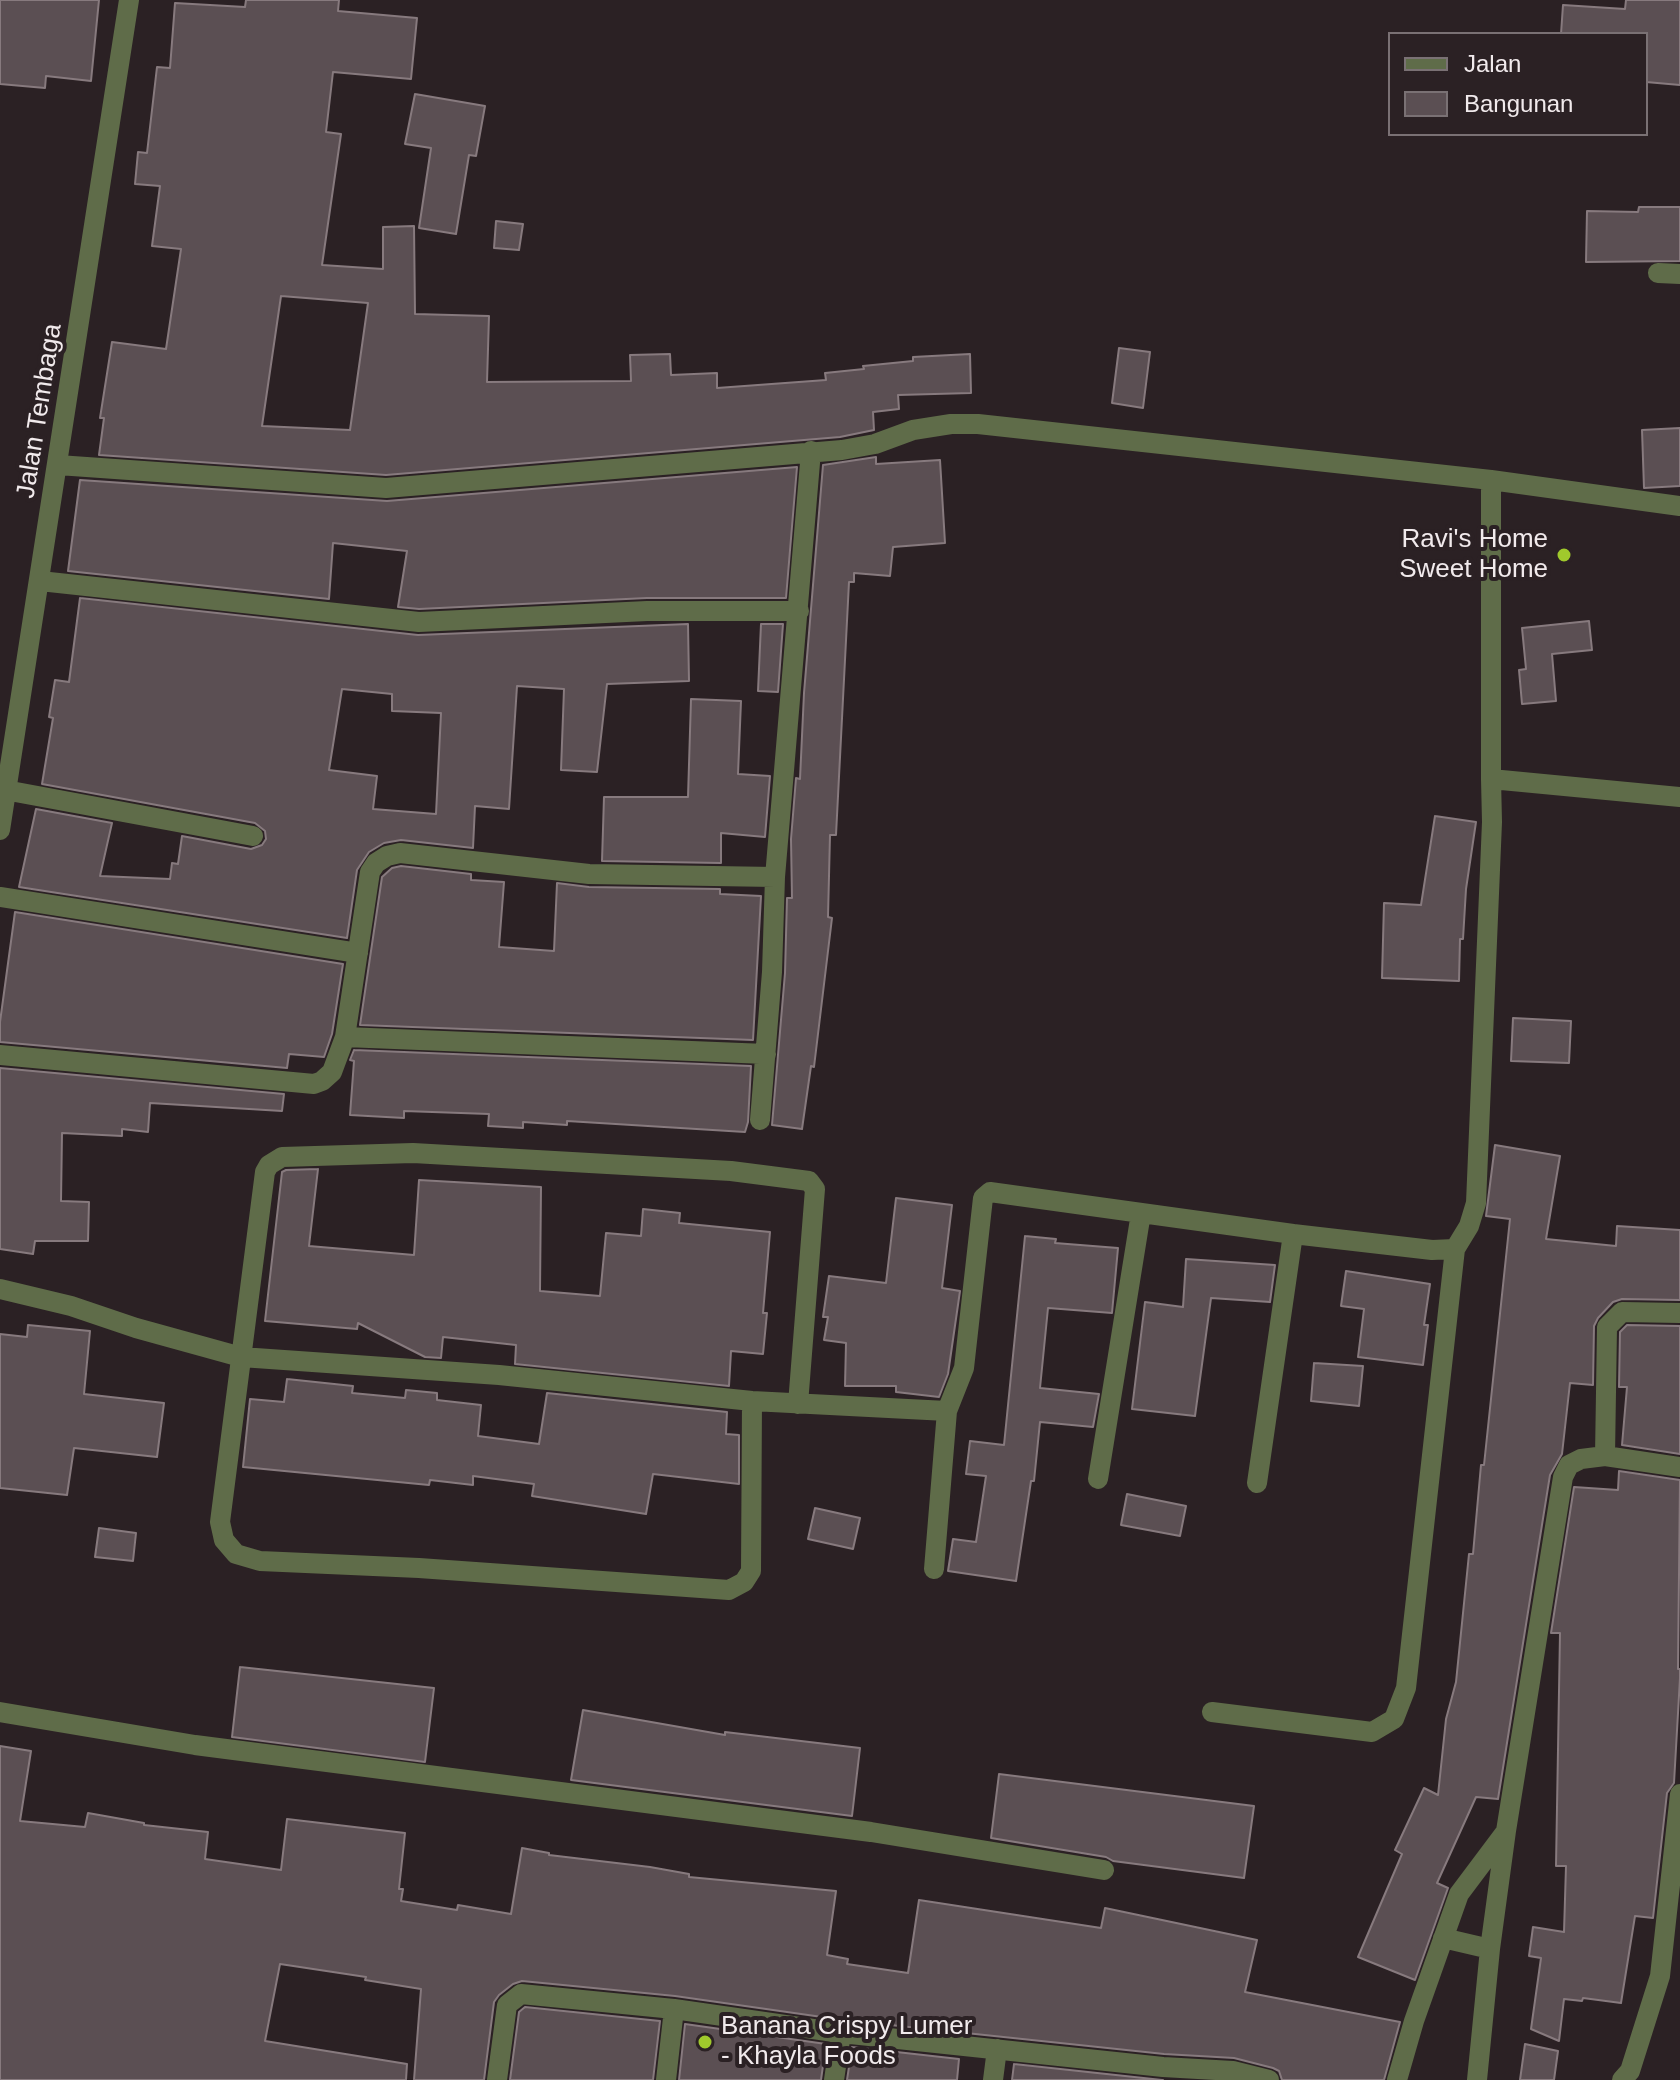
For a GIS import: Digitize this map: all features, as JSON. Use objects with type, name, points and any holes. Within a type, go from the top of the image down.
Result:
[{"type":"street","name":"Jalan Tembaga","points":[[0,830],[3,790],[40,581],[129,0]]},
{"type":"street","points":[[1658,273],[1680,274]]},
{"type":"street","points":[[58,465],[386,488],[842,450],[875,444],[913,430],[978,424],[1491,480],[1680,506]]},
{"type":"street","points":[[760,1120],[775,877],[811,451]]},
{"type":"street","points":[[1212,1712],[1372,1732],[1394,1719],[1406,1688],[1455,1249],[1469,1226],[1476,1203],[1492,822],[1491,480]]},
{"type":"street","points":[[40,581],[419,622],[647,611],[799,611]]},
{"type":"street","points":[[1491,779],[1680,797]]},
{"type":"street","points":[[3,790],[253,836]]},
{"type":"street","points":[[0,1055],[314,1084],[332,1072],[345,1037],[370,872],[376,863],[387,856],[400,853],[589,874],[775,877]]},
{"type":"street","points":[[0,897],[358,953]]},
{"type":"street","points":[[345,1037],[766,1054]]},
{"type":"street","points":[[752,1401],[751,1571],[744,1582],[729,1590],[419,1568],[260,1561],[236,1554],[224,1540],[220,1522],[265,1172],[269,1165],[282,1157],[413,1153],[731,1171],[809,1181],[815,1189],[798,1404]]},
{"type":"street","points":[[934,1569],[947,1411],[964,1368],[983,1198],[986,1194],[990,1192],[1293,1234],[1432,1250],[1455,1249]]},
{"type":"street","points":[[1098,1479],[1141,1213]]},
{"type":"street","points":[[1257,1483],[1293,1234]]},
{"type":"street","points":[[0,1289],[71,1306],[241,1357],[499,1375],[752,1401],[947,1411]]},
{"type":"street","points":[[1605,1456],[1607,1327],[1622,1312],[1680,1313]]},
{"type":"street","points":[[1477,2080],[1506,1831],[1563,1477],[1569,1465],[1581,1459],[1605,1456],[1680,1467]]},
{"type":"street","points":[[0,1712],[195,1745],[871,1832],[1104,1870]]},
{"type":"street","points":[[1622,2080],[1630,2071],[1660,1976],[1680,1794]]},
{"type":"street","points":[[1397,2080],[1414,2021],[1459,1894],[1506,1831]]},
{"type":"street","points":[[1443,1938],[1490,1949]]},
{"type":"street","points":[[497,2080],[507,2005],[521,1994],[674,2009],[841,2033],[997,2049],[1162,2074],[1233,2071],[1269,2080]]},
{"type":"street","points":[[666,2080],[674,2009]]},
{"type":"street","points":[[834,2080],[841,2033]]},
{"type":"street","points":[[993,2080],[997,2049]]},
{"type":"building","points":[[0,0],[99,0],[91,81],[46,76],[45,88],[0,84]]},
{"type":"building","points":[[246,0],[339,0],[338,11],[417,18],[411,79],[333,72],[326,132],[341,134],[322,265],[383,269],[383,227],[414,226],[415,314],[489,316],[487,382],[631,381],[630,355],[670,354],[671,375],[717,373],[717,388],[826,380],[825,373],[864,369],[863,366],[913,361],[913,357],[970,354],[971,393],[898,395],[899,409],[873,412],[874,430],[840,437],[386,475],[99,455],[104,418],[100,418],[112,342],[166,349],[181,249],[152,246],[160,186],[135,184],[138,152],[147,153],[157,67],[170,68],[175,3],[245,7]],"holes":[[[281,296],[368,303],[350,430],[262,426]]]},
{"type":"building","points":[[1626,0],[1680,0],[1680,85],[1648,82],[1648,32],[1561,32],[1563,5],[1625,9]]},
{"type":"building","points":[[415,94],[485,106],[476,156],[469,155],[456,234],[419,228],[431,148],[405,144]]},
{"type":"building","points":[[1639,207],[1680,207],[1680,261],[1586,262],[1587,211],[1638,212]]},
{"type":"building","points":[[496,221],[523,224],[519,250],[494,248]]},
{"type":"building","points":[[1119,348],[1150,352],[1143,408],[1112,403]]},
{"type":"building","points":[[1680,428],[1680,486],[1644,488],[1642,430]]},
{"type":"building","points":[[876,457],[876,464],[940,460],[945,543],[893,547],[890,576],[854,573],[854,582],[849,582],[836,835],[830,835],[828,917],[832,918],[814,1067],[811,1066],[802,1129],[772,1125],[785,973],[787,898],[792,898],[791,839],[796,778],[800,779],[823,465]]},
{"type":"building","points":[[797,467],[786,598],[647,598],[419,609],[398,607],[407,551],[333,543],[329,599],[68,571],[80,480],[387,501]]},
{"type":"building","points":[[80,598],[418,635],[688,624],[689,681],[607,684],[597,772],[561,770],[564,689],[517,686],[509,809],[475,806],[473,848],[401,840],[384,843],[369,852],[357,870],[347,938],[19,887],[36,809],[112,823],[100,876],[170,879],[172,863],[178,864],[182,836],[251,849],[262,845],[266,839],[265,831],[255,823],[42,784],[53,718],[49,717],[55,680],[69,682]],"holes":[[[342,689],[392,694],[392,711],[441,713],[436,814],[373,809],[377,776],[329,770]]]},
{"type":"building","points":[[1589,621],[1592,650],[1552,654],[1556,701],[1522,704],[1519,670],[1526,669],[1522,628]]},
{"type":"building","points":[[761,624],[783,624],[778,692],[758,691]]},
{"type":"building","points":[[691,699],[741,701],[738,774],[770,776],[765,837],[721,833],[721,863],[602,861],[604,797],[688,797]]},
{"type":"building","points":[[1435,816],[1476,822],[1466,889],[1463,939],[1460,939],[1459,981],[1382,978],[1384,903],[1421,905]]},
{"type":"building","points":[[401,866],[471,874],[471,880],[504,882],[499,947],[554,951],[557,883],[589,887],[720,889],[720,894],[761,896],[753,1040],[360,1025],[382,877],[392,868]]},
{"type":"building","points":[[15,912],[343,964],[332,1034],[324,1057],[289,1054],[287,1068],[0,1042]]},
{"type":"building","points":[[1513,1018],[1571,1021],[1569,1063],[1511,1061]]},
{"type":"building","points":[[354,1050],[751,1066],[748,1122],[745,1132],[567,1121],[567,1125],[523,1122],[523,1128],[488,1126],[489,1114],[404,1111],[404,1118],[350,1115],[354,1061],[350,1060]]},
{"type":"building","points":[[0,1068],[284,1094],[282,1111],[150,1103],[148,1132],[122,1129],[122,1136],[62,1133],[61,1201],[89,1202],[88,1241],[35,1241],[33,1254],[0,1249]]},
{"type":"building","points":[[1495,1145],[1560,1156],[1546,1239],[1616,1246],[1617,1226],[1680,1230],[1680,1300],[1622,1299],[1613,1302],[1594,1326],[1593,1385],[1570,1383],[1562,1454],[1550,1475],[1498,1799],[1476,1797],[1437,1883],[1448,1888],[1415,1980],[1358,1957],[1402,1854],[1395,1850],[1424,1788],[1438,1795],[1446,1719],[1456,1682],[1469,1554],[1473,1554],[1510,1219],[1486,1216]]},
{"type":"building","points":[[318,1169],[309,1246],[414,1255],[419,1180],[541,1187],[540,1291],[600,1296],[606,1233],[641,1236],[643,1209],[680,1213],[679,1223],[770,1232],[763,1354],[731,1351],[729,1386],[515,1364],[516,1345],[443,1337],[441,1358],[425,1357],[358,1323],[357,1329],[265,1321],[282,1172]]},
{"type":"building","points":[[896,1198],[952,1205],[942,1288],[960,1291],[948,1374],[939,1397],[896,1392],[896,1386],[845,1386],[846,1343],[824,1340],[828,1317],[823,1317],[829,1276],[886,1283]]},
{"type":"building","points":[[1025,1236],[1056,1239],[1055,1243],[1118,1248],[1112,1313],[1048,1308],[1040,1388],[1099,1394],[1093,1427],[1040,1422],[1034,1481],[1031,1481],[1016,1581],[948,1571],[953,1539],[976,1542],[986,1476],[966,1474],[970,1441],[1004,1445]]},
{"type":"building","points":[[1186,1259],[1275,1265],[1270,1302],[1211,1298],[1195,1416],[1132,1409],[1145,1302],[1183,1307]]},
{"type":"building","points":[[1346,1271],[1430,1284],[1424,1325],[1428,1325],[1423,1365],[1358,1357],[1364,1309],[1341,1306]]},
{"type":"building","points":[[28,1325],[90,1331],[84,1394],[164,1403],[157,1457],[74,1448],[67,1495],[0,1488],[0,1334],[27,1337]]},
{"type":"building","points":[[1627,1325],[1680,1326],[1680,1454],[1622,1445],[1627,1387],[1619,1387],[1620,1332]]},
{"type":"building","points":[[1314,1363],[1363,1366],[1359,1406],[1311,1401]]},
{"type":"building","points":[[287,1379],[353,1386],[352,1393],[405,1398],[406,1390],[437,1393],[437,1400],[481,1405],[478,1436],[539,1444],[547,1393],[727,1412],[726,1434],[739,1435],[739,1484],[653,1474],[646,1514],[532,1496],[534,1484],[473,1476],[473,1485],[430,1480],[429,1485],[243,1467],[250,1399],[284,1402]]},
{"type":"building","points":[[1619,1471],[1680,1480],[1680,1678],[1674,1783],[1667,1793],[1653,1918],[1635,1916],[1621,2003],[1564,1999],[1559,2041],[1531,2029],[1541,1958],[1529,1956],[1533,1927],[1564,1932],[1566,1866],[1556,1866],[1560,1633],[1551,1633],[1574,1487],[1618,1490]]},
{"type":"building","points":[[1127,1494],[1186,1506],[1180,1536],[1121,1525]]},
{"type":"building","points":[[815,1508],[860,1518],[853,1549],[808,1539]]},
{"type":"building","points":[[99,1528],[136,1533],[133,1561],[95,1557]]},
{"type":"building","points":[[240,1667],[434,1688],[425,1762],[232,1737]]},
{"type":"building","points":[[583,1710],[725,1735],[725,1732],[860,1748],[852,1816],[571,1780]]},
{"type":"building","points":[[0,1746],[31,1751],[20,1821],[85,1827],[88,1813],[144,1825],[208,1832],[205,1859],[281,1870],[287,1819],[405,1833],[399,1889],[403,1889],[401,1901],[457,1910],[458,1905],[511,1914],[522,1848],[549,1855],[650,1867],[689,1874],[689,1877],[836,1891],[827,1955],[848,1959],[847,1964],[908,1973],[919,1900],[1101,1928],[1105,1908],[1257,1940],[1245,1992],[1400,2022],[1384,2080],[1282,2080],[1279,2071],[1273,2068],[1234,2058],[1164,2054],[843,2020],[675,1996],[522,1981],[513,1984],[494,2002],[484,2080],[414,2080],[421,1989],[280,1964],[265,2041],[407,2064],[406,2080],[0,2080]]},
{"type":"building","points":[[999,1774],[1254,1806],[1244,1878],[1113,1861],[1106,1857],[991,1838]]},
{"type":"building","points":[[525,2007],[660,2021],[653,2080],[510,2080],[519,2012]]},
{"type":"building","points":[[685,2024],[826,2044],[821,2080],[679,2080]]},
{"type":"building","points":[[1525,2044],[1558,2051],[1554,2080],[1520,2080]]},
{"type":"building","points":[[852,2047],[959,2059],[957,2080],[847,2080]]},
{"type":"building","points":[[1014,2064],[1162,2080],[1012,2080]]},
{"type":"place","name":"Ravi's Home Sweet Home","points":[[1564,555]]},
{"type":"place","name":"Banana Crispy Lumer - Khayla Foods","points":[[705,2042]]}]
